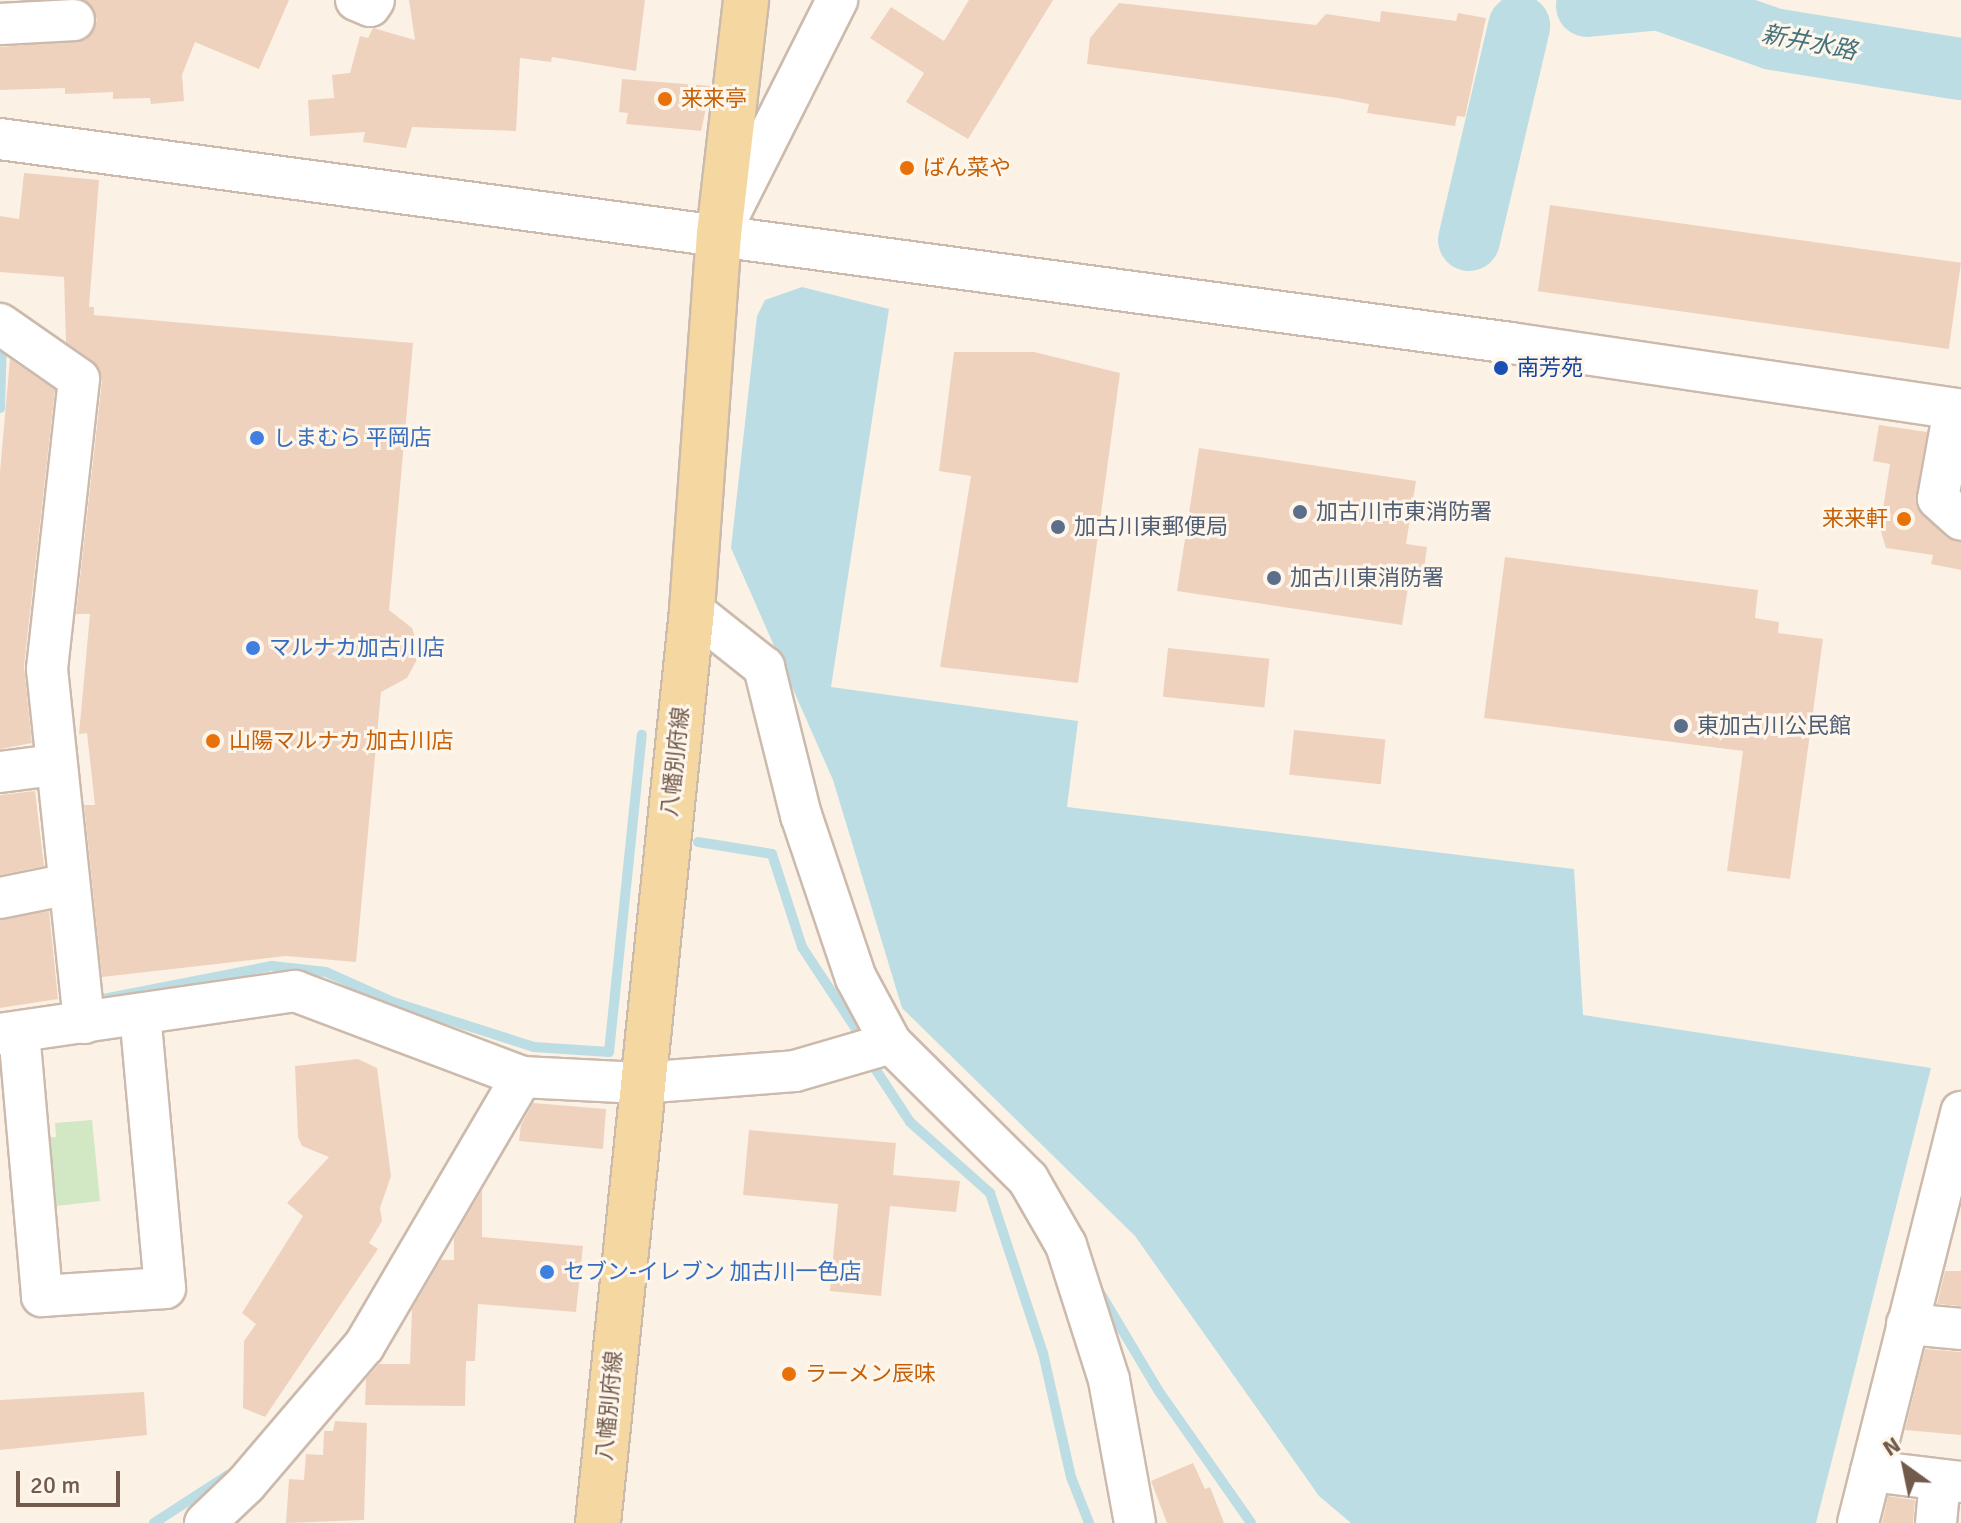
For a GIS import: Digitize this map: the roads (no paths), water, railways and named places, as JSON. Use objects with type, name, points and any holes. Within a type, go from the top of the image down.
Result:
[{"type":"main road","name":"八幡別府線","points":[[598,1523],[640,1083],[692,610],[719,234],[746,0]]},
{"type":"street","points":[[356,0],[370,6],[374,0]]},
{"type":"street","points":[[719,234],[837,0]]},
{"type":"street","points":[[0,24],[53,14]]},
{"type":"street","points":[[0,139],[719,234],[1958,409],[1938,499],[1961,520]]},
{"type":"street","points":[[0,324],[79,379],[47,669],[84,1023]]},
{"type":"street","points":[[692,610],[764,667],[801,815],[851,963],[891,1043],[1028,1179],[1066,1245],[1109,1380],[1135,1523]]},
{"type":"street","points":[[0,772],[55,765]]},
{"type":"street","points":[[0,898],[69,884]]},
{"type":"street","points":[[140,1015],[165,1288],[42,1296],[10,1033],[295,991],[522,1077],[640,1083],[795,1071],[891,1043]]},
{"type":"street","points":[[205,1523],[246,1484],[364,1346],[522,1077]]},
{"type":"street","points":[[1858,1523],[1907,1324],[1954,1170],[1961,1112]]},
{"type":"street","points":[[1907,1324],[1961,1329]]},
{"type":"street","points":[[1871,1471],[1950,1481],[1936,1523]]},
{"type":"water","points":[[802,287],[889,309],[831,687],[1078,721],[1067,807],[1574,869],[1583,1015],[1931,1068],[1816,1523],[1351,1523],[1319,1496],[1135,1236],[902,1008],[833,780],[731,548],[757,316],[765,300]]},
{"type":"waterway","name":"新井水路","points":[[1587,6],[1652,0]]},
{"type":"waterway","name":"新井水路","points":[[1661,0],[1773,39],[1961,69]]},
{"type":"waterway","points":[[1469,240],[1519,26]]},
{"type":"waterway","points":[[0,408],[2,337]]},
{"type":"waterway","points":[[93,1001],[272,966],[326,972],[393,1002],[534,1047],[609,1052],[642,735]]},
{"type":"waterway","points":[[698,842],[772,854],[802,947],[862,1038]]},
{"type":"waterway","points":[[876,1070],[910,1122],[990,1193],[1043,1353],[1071,1477],[1089,1523]]},
{"type":"waterway","points":[[1099,1291],[1158,1390],[1251,1523]]},
{"type":"waterway","points":[[154,1523],[228,1475]]},
{"type":"place","name":"来来亭","points":[[665,99]]},
{"type":"place","name":"ばん菜や","points":[[907,168]]},
{"type":"place","name":"南芳苑","points":[[1501,368]]},
{"type":"place","name":"しまむら 平岡店","points":[[257,438]]},
{"type":"place","name":"加古川市東消防署","points":[[1300,512]]},
{"type":"place","name":"来来軒","points":[[1904,519]]},
{"type":"place","name":"加古川東郵便局","points":[[1058,527]]},
{"type":"place","name":"加古川東消防署","points":[[1274,578]]},
{"type":"place","name":"マルナカ加古川店","points":[[253,648]]},
{"type":"place","name":"東加古川公民館","points":[[1681,726]]},
{"type":"place","name":"山陽マルナカ 加古川店","points":[[213,741]]},
{"type":"place","name":"セブン-イレブン 加古川一色店","points":[[547,1272]]},
{"type":"place","name":"ラーメン辰味","points":[[789,1374]]}]
